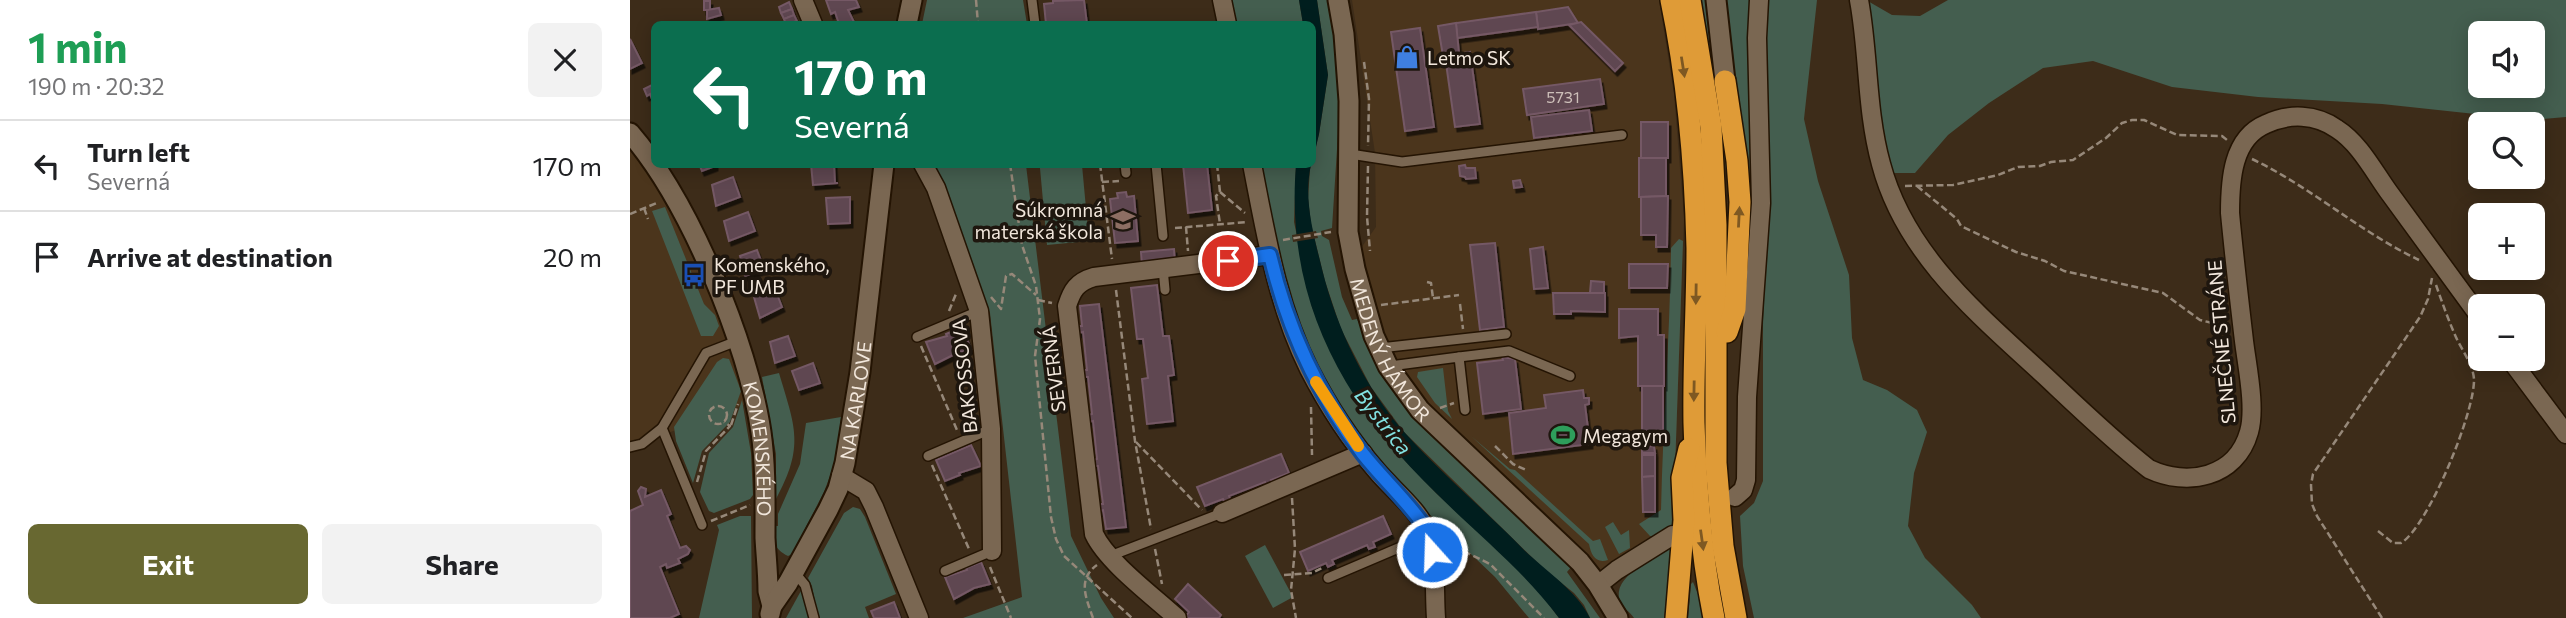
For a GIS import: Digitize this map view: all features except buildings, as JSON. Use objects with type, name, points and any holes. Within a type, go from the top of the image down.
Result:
[{"type":"highway","points":[[1671,0],[1686,85],[1694,167],[1697,249],[1694,423],[1700,522],[1714,618]]},
{"type":"highway","points":[[1690,0],[1711,127],[1716,225],[1716,463],[1723,546],[1736,618]]},
{"type":"highway","points":[[1725,81],[1740,202],[1735,309],[1727,332]]},
{"type":"highway","points":[[1716,225],[1727,332],[1726,430],[1730,517],[1747,618]]},
{"type":"highway","points":[[1676,618],[1683,532],[1682,478],[1694,423]]},
{"type":"street","points":[[803,0],[812,21]]},
{"type":"street","points":[[908,21],[912,0]]},
{"type":"street","points":[[1222,0],[1226,21]]},
{"type":"street","name":"MEDENÝ HÁMOR","points":[[1338,0],[1359,155],[1348,232],[1365,310],[1384,357],[1420,410],[1572,554],[1598,585],[1618,618]]},
{"type":"street","points":[[1716,0],[1725,81]]},
{"type":"street","points":[[1735,497],[1743,490],[1746,480],[1747,397],[1761,203],[1757,38],[1759,0]]},
{"type":"street","name":"SLNEČNÉ STRÁNE","points":[[1859,0],[1871,115],[1888,185],[1928,260],[2020,353],[2134,457],[2149,469],[2164,476],[2181,479],[2216,473],[2230,464],[2242,449],[2250,430],[2230,213],[2233,171],[2240,149]]},
{"type":"street","points":[[2240,149],[2249,135],[2261,125],[2276,119],[2307,117],[2338,129],[2364,157],[2435,262],[2468,302]]},
{"type":"street","name":"KOMENSKÉHO","points":[[630,134],[651,162]]},
{"type":"street","name":"KOMENSKÉHO","points":[[656,168],[686,221],[713,279],[753,392],[761,434],[771,612]]},
{"type":"street","name":"NA KARLOVE","points":[[771,612],[828,510],[841,476],[860,372],[880,168]]},
{"type":"street","name":"BAKOSSOVA","points":[[925,168],[936,188],[979,311],[991,429],[989,553]]},
{"type":"street","points":[[1253,168],[1270,255],[1290,324],[1308,368],[1330,406],[1363,453],[1412,509],[1429,535],[1436,618]]},
{"type":"street","name":"SEVERNÁ","points":[[1172,613],[1098,543],[1092,523],[1067,306],[1075,287],[1083,280],[1270,255]]},
{"type":"street","points":[[2520,371],[2566,434]]},
{"type":"street","points":[[1216,515],[1363,453]]},
{"type":"street","points":[[841,476],[866,492],[870,499],[919,618]]},
{"type":"street","points":[[1598,585],[1617,569],[1673,535]]},
{"type":"street","points":[[768,560],[794,571]]},
{"type":"lane","points":[[1032,0],[1035,21]]},
{"type":"lane","points":[[1359,155],[1402,162],[1622,135]]},
{"type":"lane","points":[[1156,168],[1162,232]]},
{"type":"lane","points":[[1163,268],[1165,290]]},
{"type":"lane","points":[[917,337],[979,311]]},
{"type":"lane","points":[[1384,357],[1464,338],[1506,334]]},
{"type":"lane","points":[[630,447],[642,444],[662,428],[706,353],[737,341]]},
{"type":"lane","points":[[1384,357],[1459,357],[1508,351],[1570,376]]},
{"type":"lane","points":[[1459,357],[1465,410]]},
{"type":"lane","points":[[662,428],[702,525]]},
{"type":"lane","points":[[928,456],[991,429]]},
{"type":"lane","points":[[1110,556],[1216,515]]},
{"type":"lane","points":[[1328,578],[1429,535]]},
{"type":"lane","points":[[945,571],[989,553]]},
{"type":"lane","points":[[794,571],[805,585],[814,618]]},
{"type":"path","points":[[976,0],[978,21]]},
{"type":"path","points":[[1363,60],[1369,99],[1359,155],[1370,253]]},
{"type":"path","points":[[1888,185],[1953,185],[1998,175],[2018,167],[2073,160],[2106,138],[2122,123],[2144,120],[2177,135],[2222,136],[2252,159],[2305,188],[2401,251],[2435,262]]},
{"type":"path","points":[[1011,168],[1022,245],[1037,296],[1040,319],[1035,356],[1051,517],[1056,539],[1064,556],[1132,618]]},
{"type":"path","points":[[1101,168],[1135,441],[1153,540],[1172,613]]},
{"type":"path","points":[[1162,232],[1186,227],[1255,221],[1220,192],[1217,168]]},
{"type":"path","points":[[1917,186],[1957,219],[1961,226],[2016,252],[2045,261],[2070,273],[2163,293],[2200,320],[2210,324],[2220,325],[2241,320]]},
{"type":"path","points":[[1220,192],[1216,196],[1220,223]]},
{"type":"path","points":[[630,214],[652,205]]},
{"type":"path","points":[[644,208],[648,219]]},
{"type":"path","points":[[1186,227],[1189,265]]},
{"type":"path","points":[[1287,239],[1331,232]]},
{"type":"path","points":[[973,290],[986,292],[1001,309],[1006,276],[1012,274],[1037,296]]},
{"type":"path","points":[[2378,531],[2393,543],[2401,543],[2415,528],[2452,460],[2472,395],[2474,379],[2471,367],[2454,333],[2432,274],[2428,299],[2420,317],[2313,474],[2311,485],[2312,504],[2317,516],[2382,618]]},
{"type":"path","points":[[1427,282],[1431,283],[1433,298]]},
{"type":"path","points":[[942,326],[956,295],[952,283]]},
{"type":"path","points":[[1381,305],[1459,295]]},
{"type":"path","points":[[1379,296],[1383,310]]},
{"type":"path","points":[[1460,304],[1464,338]]},
{"type":"path","points":[[917,337],[961,441]]},
{"type":"path","points":[[691,498],[706,451],[730,426],[738,402]]},
{"type":"path","points":[[719,406],[726,410],[724,422],[719,424],[712,421],[710,412],[713,408],[719,406]]},
{"type":"path","points":[[1311,406],[1312,455]]},
{"type":"path","points":[[724,422],[730,426]]},
{"type":"path","points":[[1135,441],[1216,515]]},
{"type":"path","points":[[1495,446],[1513,464],[1526,470]]},
{"type":"path","points":[[928,456],[974,559]]},
{"type":"path","points":[[1292,484],[1295,549],[1292,603],[1296,618]]},
{"type":"path","points":[[716,519],[739,510]]},
{"type":"path","points":[[1429,535],[1490,564],[1544,618]]},
{"type":"path","points":[[989,553],[1010,618]]},
{"type":"path","points":[[1093,618],[1086,596],[1086,576],[1093,567],[1110,556]]},
{"type":"path","points":[[1284,575],[1312,573],[1325,567]]},
{"type":"shaded area","points":[[1352,0],[1659,0],[1674,94],[1684,218],[1673,526],[1591,581],[1411,410],[1351,262],[1376,227],[1375,153]]},
{"type":"shaded area","points":[[630,147],[644,161],[675,217],[714,306],[749,403],[630,447]]},
{"type":"green space","points":[[927,0],[1023,0],[1026,21],[923,21]]},
{"type":"green space","points":[[1230,0],[1299,0],[1302,21],[1234,21]]},
{"type":"green space","points":[[1317,0],[1327,0],[1334,35],[1340,102],[1332,228],[1321,231],[1322,236],[1329,240],[1342,297],[1352,320],[1357,319],[1379,369],[1396,396],[1426,431],[1572,566],[1567,572],[1600,618],[1590,618],[1574,593],[1544,569],[1404,432],[1371,387],[1341,329],[1325,281],[1311,224],[1308,198],[1310,168],[1316,168],[1316,146],[1328,75]]},
{"type":"green space","points":[[1701,0],[1709,0],[1728,153],[1730,198]]},
{"type":"green space","points":[[1724,0],[1817,0],[1804,119],[1818,181],[1849,275],[1852,338],[1863,380],[1887,390],[1917,410],[1927,432],[1914,473],[1908,526],[1925,558],[1972,605],[1981,618],[1754,618],[1743,566],[1740,516],[1754,503],[1763,481],[1763,325],[1768,174],[1749,174],[1738,95],[1733,85]]},
{"type":"green space","points":[[1866,0],[1892,15],[1920,16],[1948,0],[2566,0],[2566,117],[2545,119],[2545,112],[2468,113],[2382,104],[2258,97],[2172,87],[2093,61],[2043,68],[1989,103],[1948,135],[1915,173],[1893,173],[1878,113]]},
{"type":"green space","points":[[932,168],[1026,168],[1071,536],[1101,598],[1114,618],[963,618],[1022,597],[990,313],[943,188]]},
{"type":"green space","points":[[1040,168],[1082,168],[1089,241],[1047,245]]},
{"type":"green space","points":[[1261,168],[1296,168],[1294,222],[1312,307],[1332,354],[1382,437],[1437,494],[1507,558],[1559,618],[1529,618],[1495,577],[1430,515],[1348,426],[1315,373],[1275,252]]},
{"type":"green space","points":[[665,207],[704,304],[715,315],[719,326],[713,336],[701,336],[652,211]]},
{"type":"green space","points":[[1679,239],[1683,241],[1673,526],[1656,536],[1650,536],[1639,524],[1661,510],[1671,248]]},
{"type":"green space","points":[[723,358],[729,359],[741,391],[730,422],[702,451],[693,483],[676,441],[674,427],[717,362]]},
{"type":"green space","points":[[1443,368],[1448,411],[1452,419],[1435,403],[1417,377],[1418,372]]},
{"type":"green space","points":[[779,373],[793,423],[794,450],[791,465],[776,499],[776,454],[762,377]]},
{"type":"green space","points":[[742,400],[751,453],[753,495],[750,499],[714,513],[709,511],[700,492],[709,453],[733,427]]},
{"type":"green space","points":[[841,417],[836,460],[824,492],[796,546],[797,552],[788,556],[775,544],[771,526],[778,526],[778,514],[800,464],[806,423]]},
{"type":"green space","points":[[1471,436],[1510,469],[1515,470],[1593,541],[1600,539],[1608,560],[1600,561],[1595,558],[1589,544]]},
{"type":"green space","points":[[853,507],[860,509],[865,517],[896,594],[865,607],[869,618],[818,618],[808,578],[844,513]]},
{"type":"green space","points":[[740,516],[751,516],[752,618],[699,618],[719,530],[717,525]]},
{"type":"green space","points":[[1613,522],[1621,535],[1629,530],[1630,548],[1619,554],[1605,527]]},
{"type":"green space","points":[[1265,545],[1293,597],[1273,608],[1245,556]]},
{"type":"green space","points":[[1670,549],[1664,618],[1634,618],[1620,601],[1622,584],[1636,569]]},
{"type":"green space","points":[[1693,582],[1701,602],[1703,618],[1688,618]]},
{"type":"green space","points":[[802,589],[809,618],[786,618]]},
{"type":"water","points":[[1299,0],[1317,0],[1328,75],[1316,147],[1316,21],[1302,21]]},
{"type":"water","name":"Bystrica","points":[[1296,168],[1311,168],[1308,191],[1310,217],[1328,291],[1344,335],[1365,377],[1391,416],[1420,449],[1569,590],[1590,618],[1559,618],[1515,568],[1436,493],[1373,422],[1347,385],[1311,304],[1300,260],[1295,214]]},
{"type":"pier","points":[[1316,231],[1318,238],[1293,242],[1292,235]]},
{"type":"slow traffic","points":[[1316,382],[1358,446]]},
{"type":"place","name":"Letmo SK","points":[[1407,57]]},
{"type":"place","name":"Súkromná materská škola","points":[[1123,220]]},
{"type":"place","name":"Komenského, PF UMB","points":[[694,275]]},
{"type":"place","name":"Megagym","points":[[1563,435]]},
{"type":"route","points":[[1228,261],[1270,255],[1281,299],[1308,368],[1347,432],[1423,524],[1429,535],[1432,552]]}]
